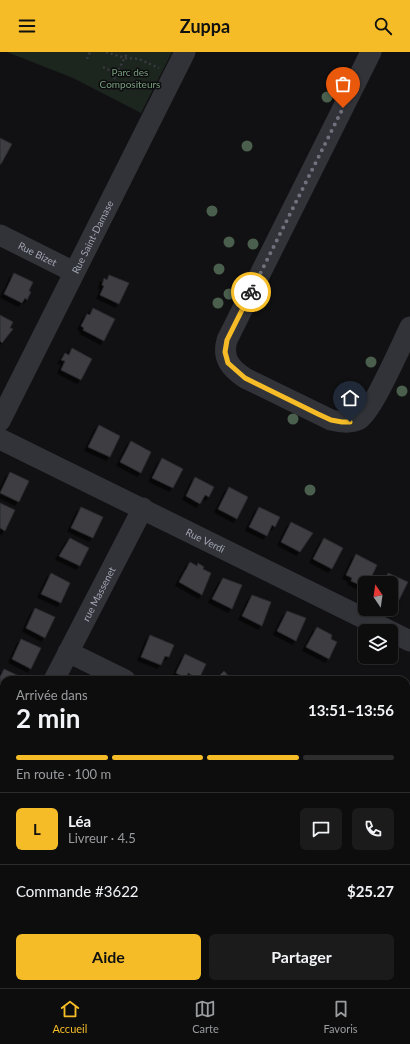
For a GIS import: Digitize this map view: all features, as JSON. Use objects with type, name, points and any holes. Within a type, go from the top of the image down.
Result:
[{"type":"street","name":"Rue Saint-Damase","points":[[0,421],[185,52]]},
{"type":"street","points":[[371,52],[227,340],[226,358],[232,368],[245,378],[331,420],[350,422],[358,420],[369,408],[410,327]]},
{"type":"street","name":"Rue Bizet","points":[[0,235],[74,272]]},
{"type":"street","name":"Rue Verdi","points":[[0,439],[143,508],[410,641]]},
{"type":"street","name":"rue Massenet","points":[[56,676],[143,508]]},
{"type":"street","points":[[68,652],[117,676]]},
{"type":"path","points":[[87,59],[90,52]]},
{"type":"path","points":[[106,52],[125,58],[139,59],[163,70]]},
{"type":"path","points":[[114,79],[125,58],[125,52]]},
{"type":"path","points":[[103,67],[117,74]]},
{"type":"green space","name":"Parc des Compositeurs","points":[[7,52],[172,52],[141,113],[73,78]]},
{"type":"building","points":[[0,138],[12,144],[1,164],[0,164]]},
{"type":"building","points":[[14,273],[33,282],[29,291],[31,292],[27,300],[25,298],[22,303],[4,294]]},
{"type":"building","points":[[109,275],[129,283],[119,304],[100,295],[104,286],[102,285],[104,278],[107,280]]},
{"type":"building","points":[[93,308],[115,319],[104,341],[83,330],[84,328],[81,326],[87,314],[90,315]]},
{"type":"building","points":[[0,315],[13,322],[10,328],[13,329],[2,343],[0,341]]},
{"type":"building","points":[[72,348],[92,359],[81,380],[61,370],[65,361],[61,360],[65,353],[69,355]]},
{"type":"building","points":[[99,425],[120,436],[110,457],[88,447]]},
{"type":"building","points":[[131,441],[151,452],[141,473],[120,462]]},
{"type":"building","points":[[162,458],[183,469],[173,488],[152,478]]},
{"type":"building","points":[[10,472],[29,481],[19,502],[0,493]]},
{"type":"building","points":[[195,477],[214,487],[209,497],[205,495],[200,504],[186,496]]},
{"type":"building","points":[[229,487],[248,497],[237,519],[218,509]]},
{"type":"building","points":[[0,503],[15,510],[5,531],[0,528]]},
{"type":"building","points":[[81,507],[103,517],[93,538],[71,528]]},
{"type":"building","points":[[259,507],[280,517],[275,527],[272,525],[267,536],[249,527]]},
{"type":"building","points":[[291,522],[313,533],[300,552],[281,542]]},
{"type":"building","points":[[70,538],[89,548],[80,566],[59,556]]},
{"type":"building","points":[[324,538],[343,548],[332,569],[313,559]]},
{"type":"building","points":[[356,554],[377,565],[372,576],[358,576],[358,584],[351,581],[352,578],[346,575]]},
{"type":"building","points":[[190,562],[197,566],[198,563],[204,567],[203,569],[211,573],[202,595],[179,582]]},
{"type":"building","points":[[51,573],[70,583],[61,603],[41,594]]},
{"type":"building","points":[[388,573],[395,576],[386,576]]},
{"type":"building","points":[[223,578],[242,585],[232,609],[212,599]]},
{"type":"building","points":[[398,578],[408,582],[398,602]]},
{"type":"building","points":[[252,595],[271,602],[262,626],[242,616]]},
{"type":"building","points":[[35,608],[55,617],[45,638],[26,628]]},
{"type":"building","points":[[287,611],[306,618],[296,641],[277,631]]},
{"type":"building","points":[[317,627],[332,635],[331,639],[337,642],[329,659],[306,647]]},
{"type":"building","points":[[150,635],[174,645],[169,657],[165,656],[161,665],[141,657]]},
{"type":"building","points":[[21,639],[41,648],[31,669],[12,659]]},
{"type":"building","points":[[185,654],[206,664],[200,676],[194,676],[188,673],[187,676],[182,676],[176,673]]},
{"type":"building","points":[[4,669],[19,676],[0,676]]},
{"type":"building","points":[[224,671],[228,676],[219,676]]},
{"type":"way so far","points":[[251,292],[343,108]]},
{"type":"route","points":[[251,292],[225,346],[228,363],[237,373],[245,378],[318,414],[331,420],[350,422]]}]
